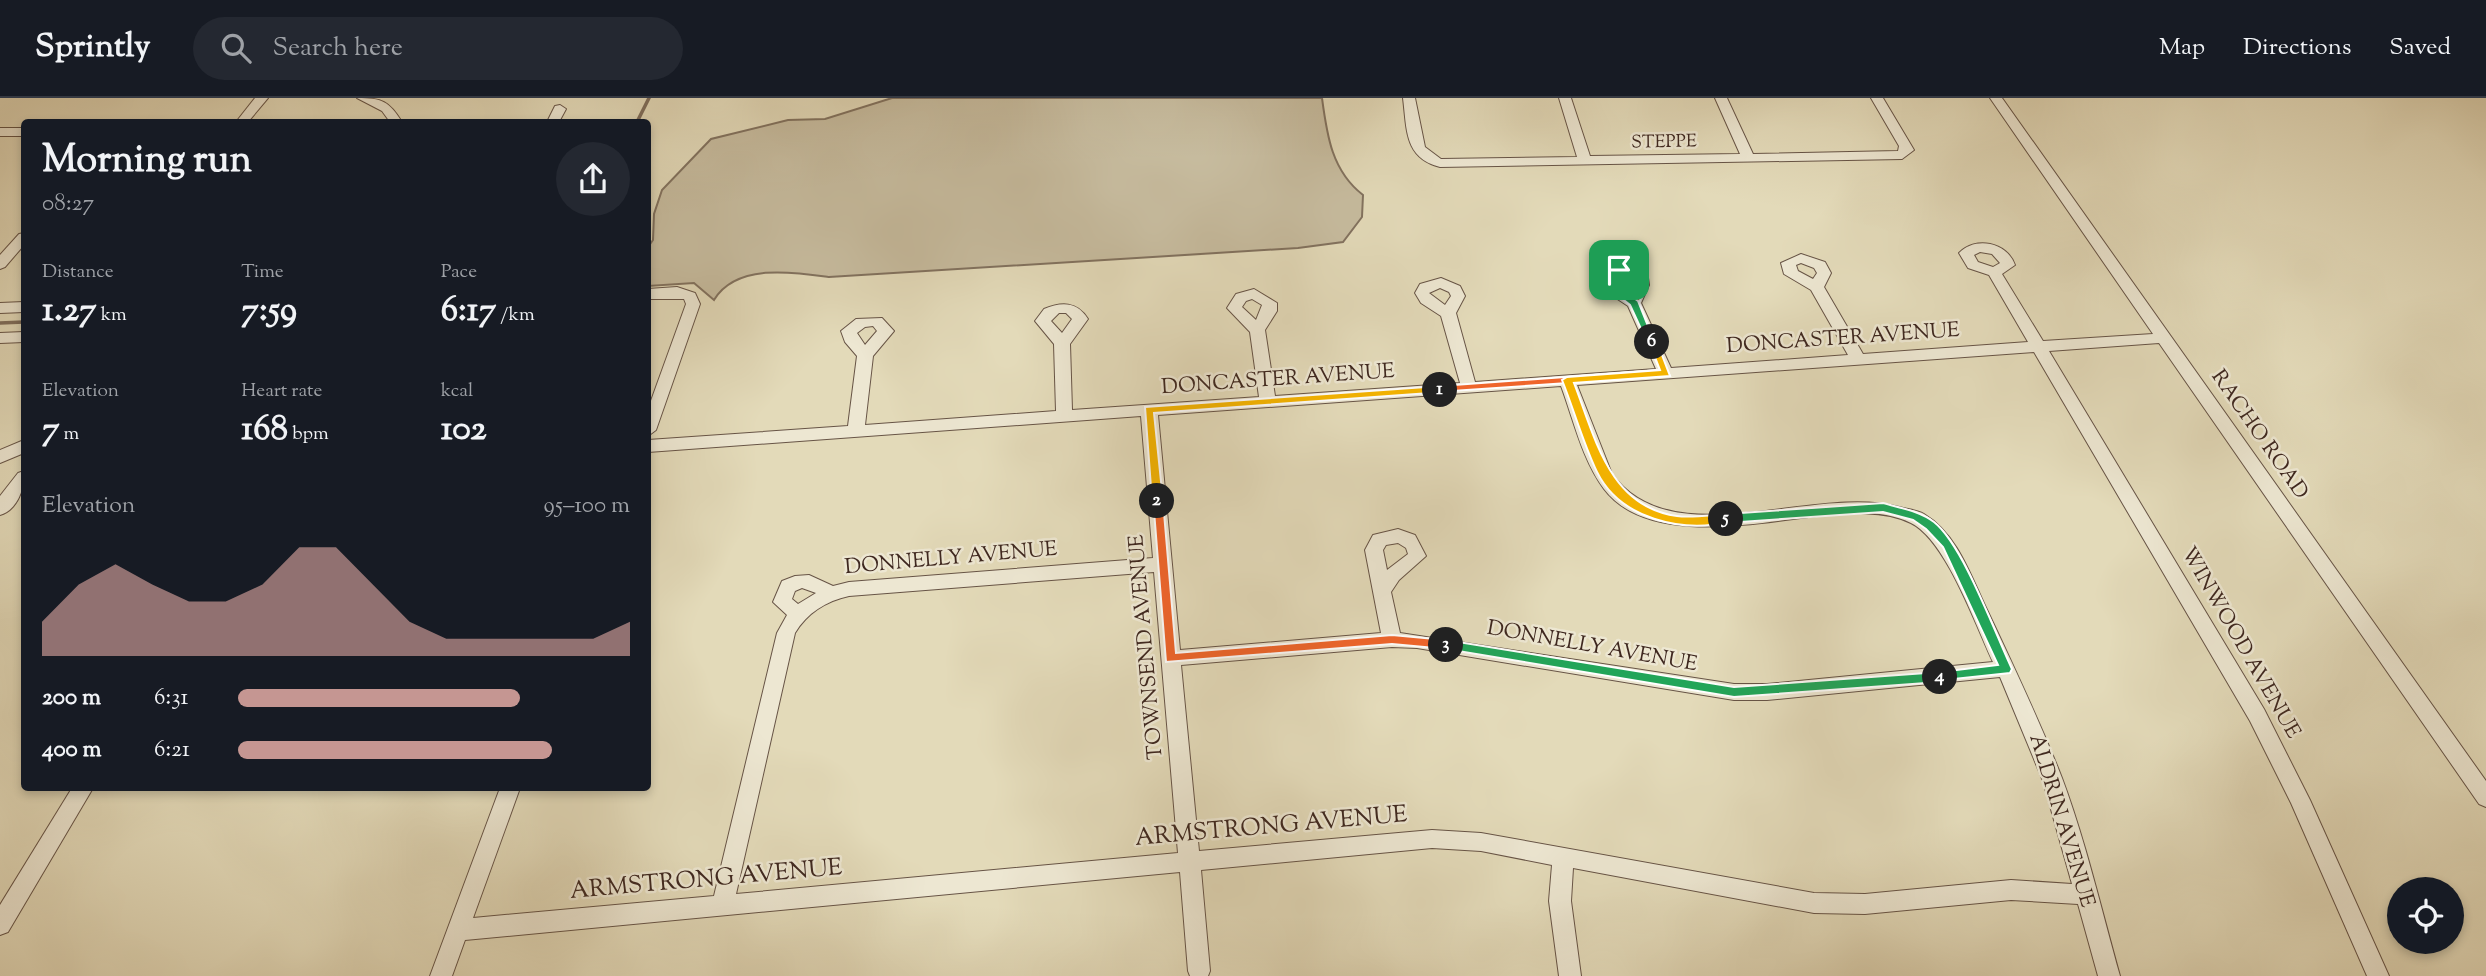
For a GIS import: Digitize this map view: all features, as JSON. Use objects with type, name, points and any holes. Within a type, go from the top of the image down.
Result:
[{"type":"street","points":[[244,119],[262,98]]},
{"type":"street","points":[[363,98],[387,108],[394,119]]},
{"type":"street","name":"STEPPE","points":[[1409,98],[1419,152],[1427,161],[1440,163],[1902,155],[1907,150],[1906,146],[1877,98]]},
{"type":"street","points":[[1564,98],[1586,161]]},
{"type":"street","points":[[1721,98],[1749,159]]},
{"type":"street","points":[[1996,98],[2010,98]]},
{"type":"street","name":"RACHO ROAD","points":[[1996,98],[2486,798]]},
{"type":"street","points":[[555,119],[560,109]]},
{"type":"street","points":[[1,133],[21,132]]},
{"type":"street","points":[[0,264],[21,240]]},
{"type":"street","name":"WINWOOD AVENUE","points":[[1994,272],[2257,715],[2300,800],[2378,976]]},
{"type":"street","points":[[1817,287],[1858,359]]},
{"type":"street","points":[[651,294],[677,292],[690,296],[693,303],[651,421]]},
{"type":"street","points":[[1634,303],[1666,373]]},
{"type":"street","points":[[0,308],[21,307]]},
{"type":"street","points":[[1448,313],[1469,388]]},
{"type":"street","points":[[1257,330],[1268,401]]},
{"type":"street","points":[[0,338],[21,337]]},
{"type":"street","name":"DONCASTER AVENUE","points":[[651,446],[2162,338]]},
{"type":"street","points":[[1062,342],[1064,416]]},
{"type":"street","points":[[856,431],[865,355]]},
{"type":"street","name":"ALDRIN AVENUE","points":[[1567,380],[1606,478],[1630,503],[1653,515],[1697,521],[1870,507],[1898,511],[1924,521],[1947,545],[2006,669],[2053,782],[2109,976]]},
{"type":"street","name":"TOWNSEND AVENUE","points":[[1149,410],[1199,971]]},
{"type":"street","points":[[0,457],[21,447]]},
{"type":"street","points":[[0,509],[21,481]]},
{"type":"street","name":"DONNELLY AVENUE","points":[[723,905],[786,633],[799,614],[830,594],[849,589],[1163,564]]},
{"type":"street","points":[[1383,590],[1392,640]]},
{"type":"street","name":"DONNELLY AVENUE","points":[[1171,658],[1392,640],[1437,643],[1734,692],[1794,690],[2006,669]]},
{"type":"street","points":[[0,925],[81,791]]},
{"type":"street","points":[[441,976],[509,791]]},
{"type":"street","name":"ARMSTRONG AVENUE","points":[[458,930],[723,905],[1188,871],[1432,839],[1481,842],[1814,903],[1865,904],[2011,890],[2085,895]]},
{"type":"street","points":[[1563,857],[1560,901],[1570,976]]},
{"type":"shaded area","points":[[892,98],[1322,98],[1329,139],[1338,164],[1344,175],[1363,195],[1362,217],[1343,242],[1298,248],[829,277],[767,273],[736,280],[724,288],[714,300],[694,283],[651,286],[654,214],[662,190],[711,139],[788,120],[825,119]]},
{"type":"waterway","points":[[638,119],[649,98]]},
{"type":"waterway","points":[[0,323],[21,322]]},
{"type":"route","points":[[1619,270],[1606,277],[1606,283],[1634,303],[1658,356],[1666,373],[1567,380],[1603,472],[1612,487],[1640,509],[1678,521],[1870,507],[1916,517],[1936,530],[1947,545],[2006,669],[1987,673],[1767,692],[1734,692],[1417,641],[1392,640],[1171,658],[1149,410],[1469,388],[1567,380],[1666,373],[1634,303],[1642,280],[1629,272],[1619,270]]}]
